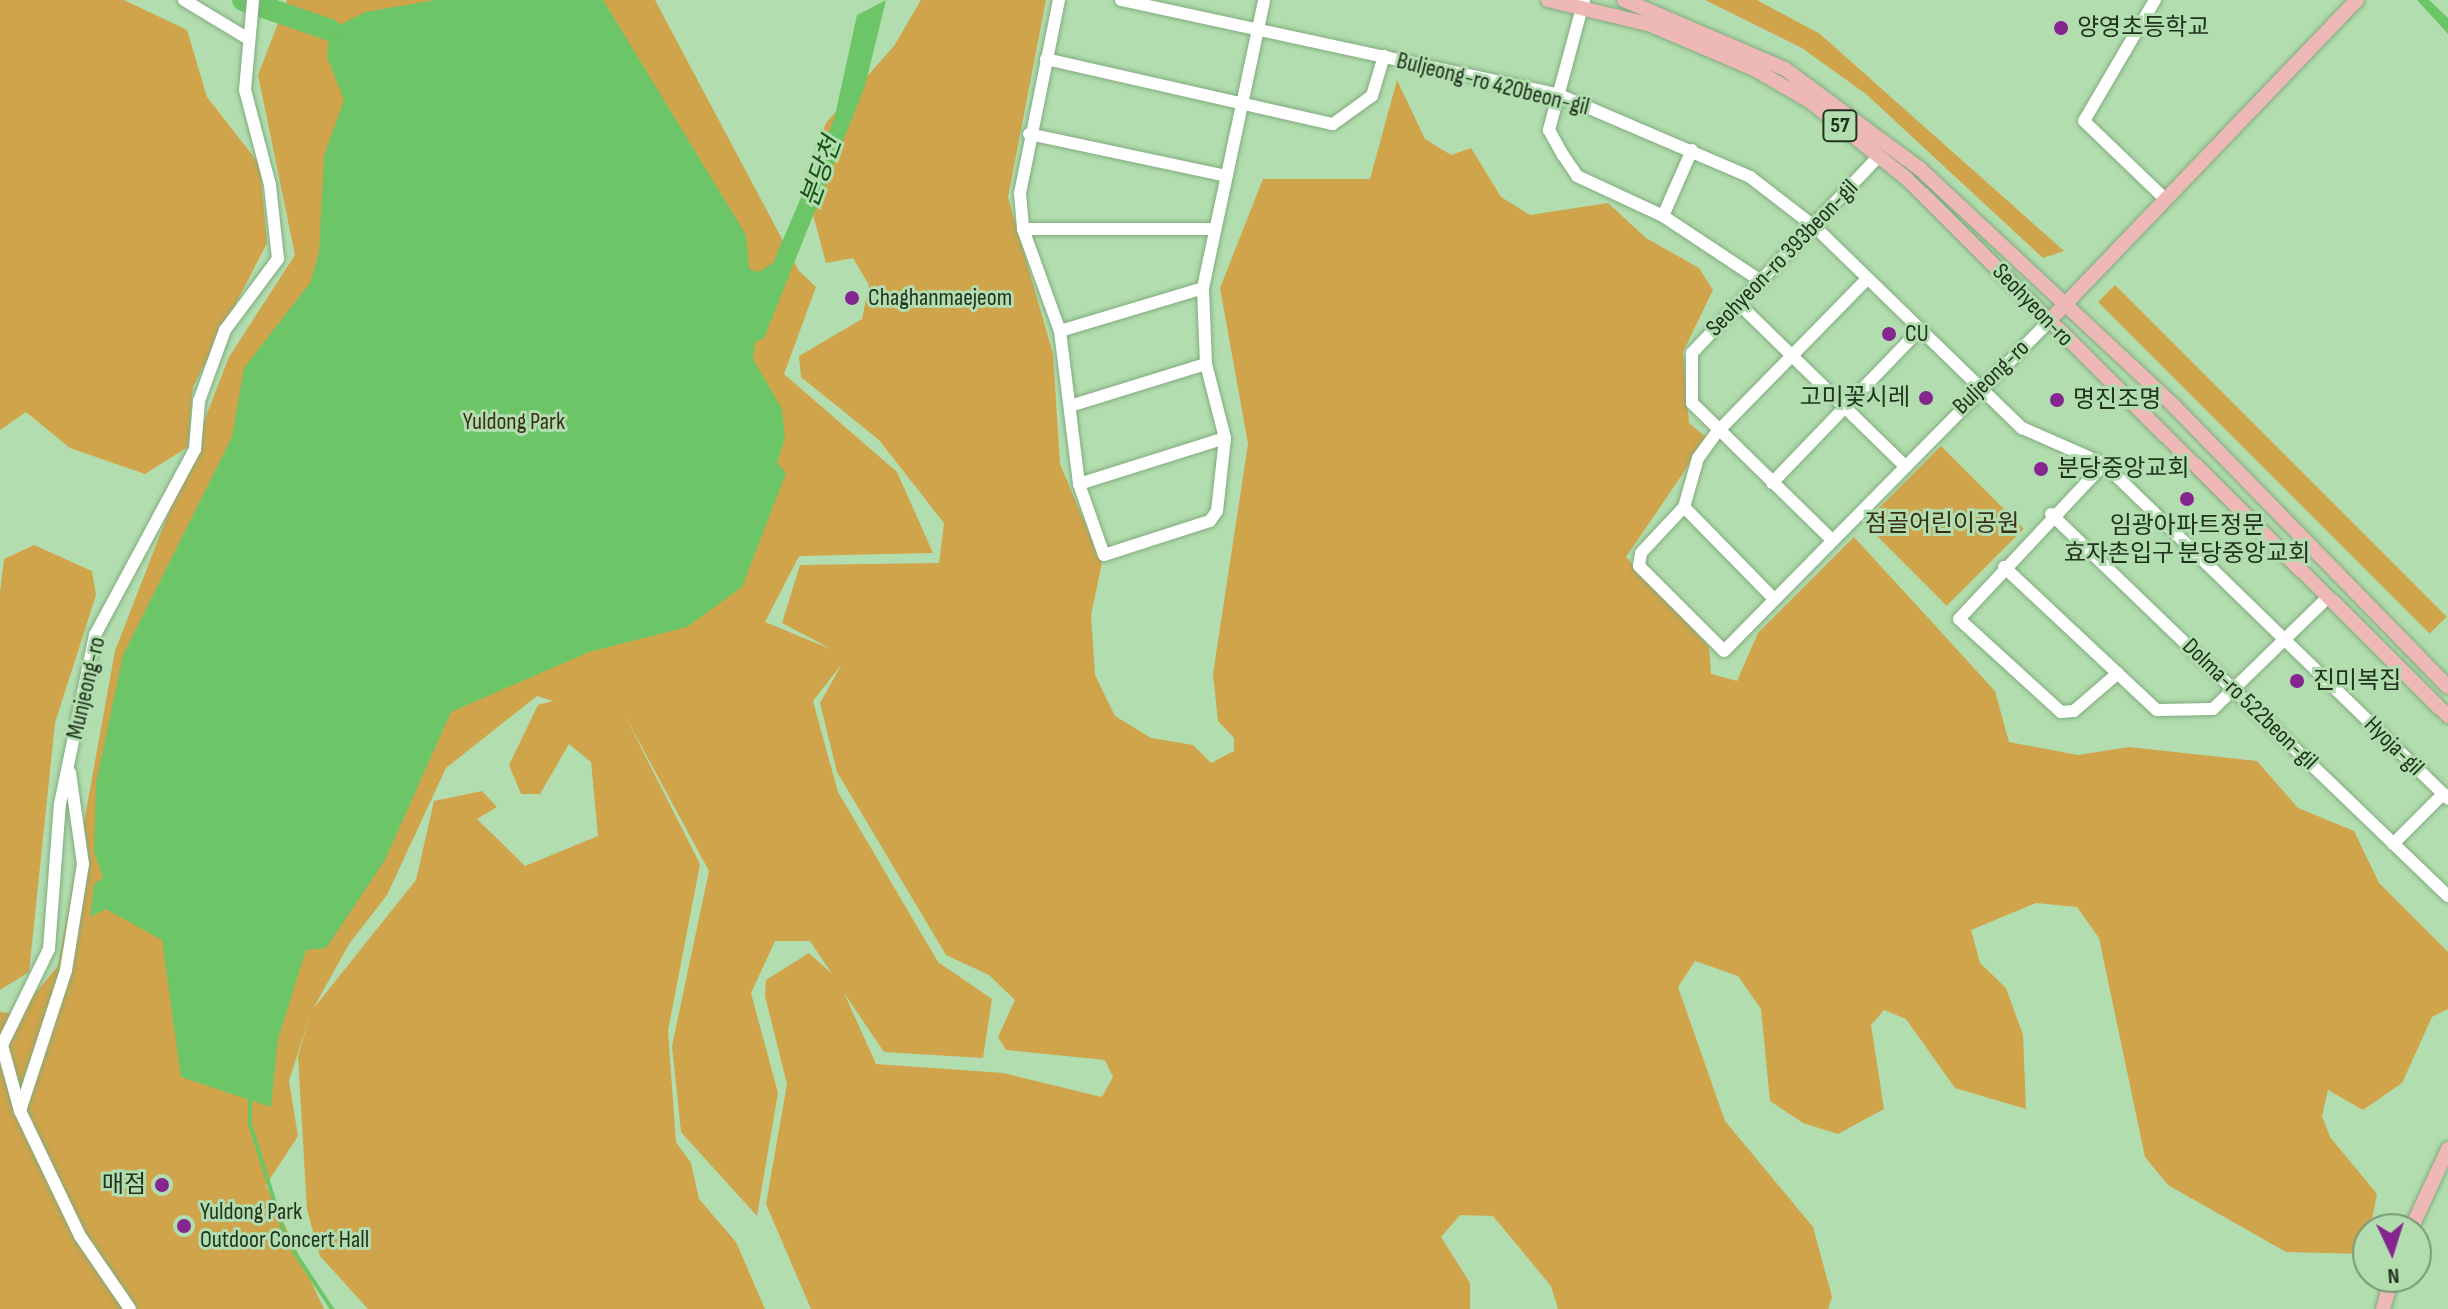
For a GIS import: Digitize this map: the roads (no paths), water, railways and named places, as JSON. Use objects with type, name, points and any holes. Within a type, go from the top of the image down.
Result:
[{"type":"main road","name":"Seohyeon-ro","points":[[1548,0],[1583,4],[1651,25],[1756,70],[1878,157],[1931,201],[2048,322],[2448,716]]},
{"type":"main road","name":"Seohyeon-ro","points":[[1624,0],[1754,52],[1809,84],[1919,168],[2065,302],[2448,687]]},
{"type":"main road","name":"Buljeong-ro","points":[[2048,322],[2163,197],[2357,0]]},
{"type":"main road","points":[[2418,1213],[2448,1149]]},
{"type":"street","points":[[184,0],[247,38]]},
{"type":"street","name":"Munjeong-ro","points":[[130,1309],[93,1263],[20,1111],[2,1045],[49,949],[69,771],[95,635],[195,449],[199,401],[225,330],[278,259],[270,185],[245,90],[248,24],[253,0]]},
{"type":"street","points":[[1059,0],[1029,134],[1023,229],[1060,331],[1079,484],[1104,555],[1210,521],[1222,487],[1225,438],[1206,364],[1203,288],[1213,229],[1245,105],[1264,0]]},
{"type":"street","name":"Buljeong-ro 420beon-gil","points":[[1121,0],[1559,95],[1692,150],[1750,177],[1815,227],[1978,386]]},
{"type":"street","points":[[2155,0],[2084,121],[2163,197]]},
{"type":"street","points":[[1583,4],[1549,130],[1577,176],[1663,216],[1761,281]]},
{"type":"street","points":[[1046,59],[1333,124],[1372,96],[1384,56]]},
{"type":"street","points":[[1029,134],[1227,176]]},
{"type":"street","points":[[1663,216],[1692,150]]},
{"type":"street","name":"Seohyeon-ro 393beon-gil","points":[[1832,540],[1717,432],[1692,403],[1692,353],[1815,227],[1878,157]]},
{"type":"street","points":[[1023,229],[1213,229]]},
{"type":"street","points":[[1774,599],[1684,507],[1698,458],[1717,432],[1866,280]]},
{"type":"street","points":[[1060,331],[1203,288]]},
{"type":"street","points":[[1739,304],[1904,465]]},
{"type":"street","name":"Buljeong-ro","points":[[1684,507],[1641,553],[1639,566],[1724,651],[1978,386],[2048,322]]},
{"type":"street","points":[[1772,483],[1920,329]]},
{"type":"street","points":[[1070,406],[1206,364]]},
{"type":"street","name":"Hyoja-gil","points":[[1978,386],[2022,428],[2104,464],[2445,796]]},
{"type":"street","points":[[1079,484],[1225,438]]},
{"type":"street","points":[[2104,464],[2051,514],[1959,619],[2061,712],[2074,711],[2118,673]]},
{"type":"street","name":"Dolma-ro 522beon-gil","points":[[2051,514],[2448,896]]},
{"type":"street","points":[[2004,567],[2157,710],[2213,709],[2327,598]]},
{"type":"street","points":[[20,1111],[66,970],[83,864],[69,771]]},
{"type":"street","points":[[2393,844],[2445,796]]},
{"type":"water","name":"Yuldong Park","points":[[436,0],[603,0],[746,235],[749,269],[759,272],[773,263],[834,120],[857,15],[886,0],[865,86],[764,338],[755,342],[753,359],[782,409],[785,438],[777,463],[786,473],[742,587],[687,627],[589,652],[451,712],[385,860],[326,948],[306,950],[278,1039],[271,1107],[181,1077],[162,940],[106,909],[90,917],[94,885],[103,877],[94,852],[96,783],[123,655],[232,437],[244,368],[310,283],[319,253],[324,156],[344,100],[327,57],[330,30],[365,12]]},
{"type":"water","points":[[2417,0],[2429,0],[2448,18],[2448,34]]},
{"type":"waterway","points":[[243,0],[330,30]]},
{"type":"waterway","points":[[250,1100],[250,1124],[287,1241],[332,1309]]},
{"type":"place","name":"양영초등학교","points":[[2061,28]]},
{"type":"place","name":"Chaghanmaejeom","points":[[852,298]]},
{"type":"place","name":"CU","points":[[1889,334]]},
{"type":"place","name":"고미꽃시레","points":[[1926,398]]},
{"type":"place","name":"명진조명","points":[[2057,400]]},
{"type":"place","name":"분당중앙교회","points":[[2041,469]]},
{"type":"place","name":"임광아파트정문 효자촌입구 분당중앙교회","points":[[2187,499]]},
{"type":"place","name":"진미복집","points":[[2297,681]]},
{"type":"place","name":"매점","points":[[162,1185]]},
{"type":"place","name":"Yuldong Park Outdoor Concert Hall","points":[[184,1226]]},
{"type":"water label","name":"분당천","points":[[822,172]]},
{"type":"park label","name":"점골어린이공원","points":[[1942,524]]}]
